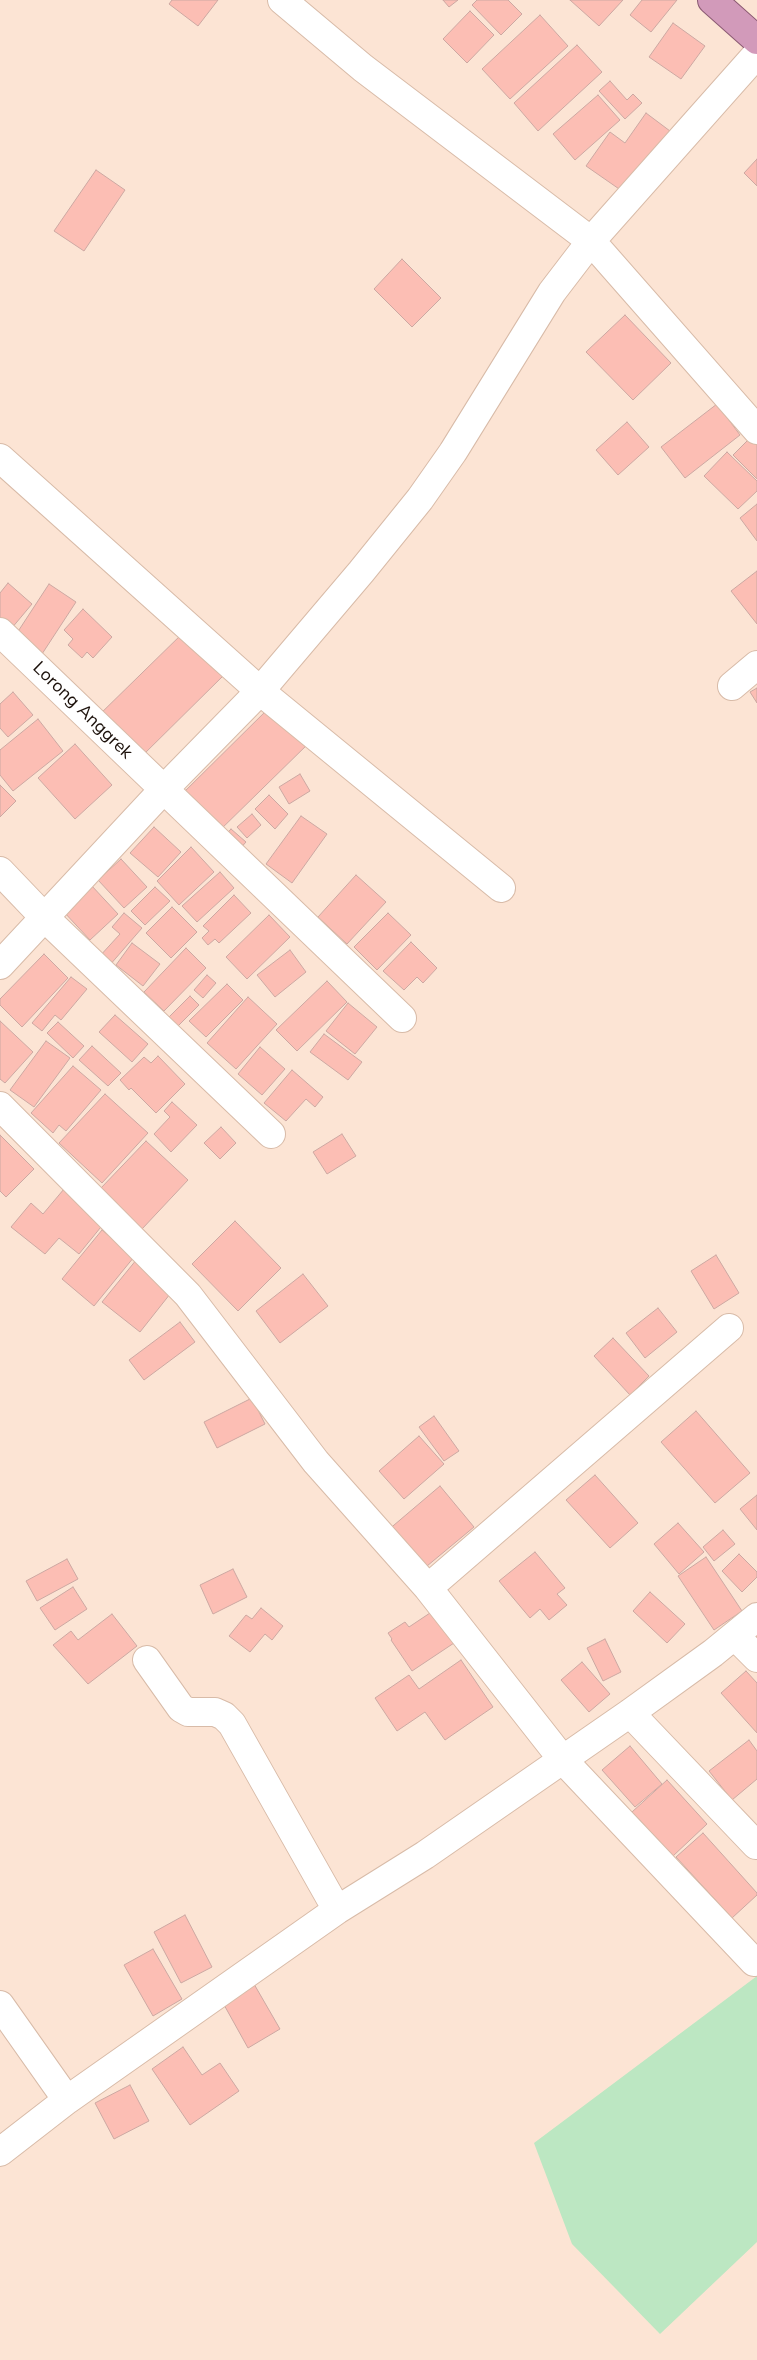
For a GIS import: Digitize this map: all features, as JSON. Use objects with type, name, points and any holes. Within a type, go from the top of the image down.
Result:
[{"type":"highway","points":[[712,0],[757,40]]},
{"type":"street","points":[[282,0],[363,68],[590,241],[757,430]]},
{"type":"street","points":[[0,965],[164,789],[260,691],[420,499],[453,452],[552,292],[590,241],[757,54]]},
{"type":"street","points":[[0,458],[260,691],[501,888]]},
{"type":"street","name":"Lorong Anggrek","points":[[0,632],[402,1018]]},
{"type":"street","points":[[732,686],[757,664]]},
{"type":"street","points":[[0,871],[44,917],[271,1134]]},
{"type":"street","points":[[0,1106],[188,1295],[316,1462],[428,1588],[563,1760],[597,1799],[754,1962]]},
{"type":"street","points":[[428,1588],[730,1328]]},
{"type":"street","points":[[0,2152],[67,2100],[337,1910],[424,1855],[630,1713],[735,1636],[757,1617]]},
{"type":"street","points":[[735,1636],[757,1658]]},
{"type":"street","points":[[146,1660],[181,1708],[188,1712],[215,1712],[224,1716],[232,1724],[337,1910]]},
{"type":"street","points":[[630,1713],[756,1845]]},
{"type":"street","points":[[0,2005],[67,2100]]},
{"type":"green space","points":[[757,1976],[757,2242],[660,2334],[572,2244],[534,2143]]},
{"type":"building","points":[[172,0],[218,0],[198,26],[169,4]]},
{"type":"building","points":[[443,0],[458,0],[449,7]]},
{"type":"building","points":[[477,0],[508,0],[522,14],[501,35],[472,5]]},
{"type":"building","points":[[570,0],[623,0],[599,26]]},
{"type":"building","points":[[642,0],[677,0],[651,32],[630,15]]},
{"type":"building","points":[[470,11],[494,35],[467,63],[443,39]]},
{"type":"building","points":[[540,15],[568,46],[510,99],[482,69]]},
{"type":"building","points":[[673,23],[705,46],[681,79],[649,57]]},
{"type":"building","points":[[577,45],[602,72],[538,131],[514,103]]},
{"type":"building","points":[[610,81],[627,100],[633,94],[642,103],[625,119],[599,91]]},
{"type":"building","points":[[598,95],[620,120],[575,160],[553,134]]},
{"type":"building","points":[[646,113],[670,131],[622,191],[586,166],[610,132],[625,143]]},
{"type":"building","points":[[757,159],[757,186],[744,173]]},
{"type":"building","points":[[96,170],[125,190],[84,251],[54,231]]},
{"type":"building","points":[[402,259],[441,298],[412,327],[374,289]]},
{"type":"building","points":[[625,315],[671,363],[633,400],[586,352]]},
{"type":"building","points":[[717,404],[740,435],[685,478],[661,447]]},
{"type":"building","points":[[627,422],[649,447],[618,475],[596,450]]},
{"type":"building","points":[[757,433],[757,479],[733,455]]},
{"type":"building","points":[[727,452],[757,481],[757,491],[738,509],[704,476]]},
{"type":"building","points":[[757,504],[757,541],[740,518]]},
{"type":"building","points":[[757,571],[757,624],[731,591]]},
{"type":"building","points":[[8,583],[32,604],[11,629],[0,620],[0,593]]},
{"type":"building","points":[[49,584],[76,602],[42,654],[15,636]]},
{"type":"building","points":[[83,609],[112,637],[93,658],[87,652],[82,658],[68,645],[73,639],[64,630]]},
{"type":"building","points":[[185,631],[226,673],[138,760],[96,718]]},
{"type":"building","points":[[757,688],[757,703],[750,692]]},
{"type":"building","points":[[13,692],[33,715],[8,737],[0,728],[0,704]]},
{"type":"building","points":[[274,703],[311,741],[214,836],[177,799]]},
{"type":"building","points":[[38,719],[63,751],[13,791],[0,775],[0,750]]},
{"type":"building","points":[[75,744],[112,785],[75,819],[38,778]]},
{"type":"building","points":[[300,774],[310,791],[289,804],[279,787]]},
{"type":"building","points":[[0,785],[16,801],[0,817]]},
{"type":"building","points":[[269,795],[288,814],[275,829],[255,809]]},
{"type":"building","points":[[252,814],[261,825],[247,838],[237,827]]},
{"type":"building","points":[[301,816],[327,834],[292,883],[266,864]]},
{"type":"building","points":[[154,827],[181,852],[158,877],[130,853]]},
{"type":"building","points":[[231,829],[246,842],[237,852],[222,839]]},
{"type":"building","points":[[191,847],[214,872],[179,905],[157,881]]},
{"type":"building","points":[[121,859],[147,887],[124,908],[98,880]]},
{"type":"building","points":[[220,872],[234,888],[197,922],[182,906]]},
{"type":"building","points":[[356,875],[386,902],[347,944],[318,917]]},
{"type":"building","points":[[91,885],[118,914],[90,940],[63,911]]},
{"type":"building","points":[[155,887],[170,901],[145,925],[131,911]]},
{"type":"building","points":[[234,895],[251,913],[219,943],[215,939],[208,945],[202,938],[209,931],[203,926]]},
{"type":"building","points":[[172,907],[197,932],[171,958],[146,933]]},
{"type":"building","points":[[124,913],[142,928],[109,966],[99,957],[120,934],[112,927]]},
{"type":"building","points":[[388,913],[411,935],[377,970],[354,947]]},
{"type":"building","points":[[269,915],[290,937],[247,979],[226,957]]},
{"type":"building","points":[[411,942],[437,968],[423,983],[417,977],[404,990],[383,971]]},
{"type":"building","points":[[132,943],[160,964],[143,986],[116,965]]},
{"type":"building","points":[[186,948],[206,968],[164,1011],[144,992]]},
{"type":"building","points":[[290,950],[306,972],[275,997],[257,975]]},
{"type":"building","points":[[44,954],[68,978],[22,1027],[0,1005],[0,999]]},
{"type":"building","points":[[207,975],[216,983],[203,998],[194,990]]},
{"type":"building","points":[[71,977],[87,989],[61,1020],[55,1015],[42,1031],[32,1023]]},
{"type":"building","points":[[327,981],[347,1002],[297,1051],[276,1030]]},
{"type":"building","points":[[227,984],[243,1000],[206,1037],[189,1021]]},
{"type":"building","points":[[190,996],[199,1005],[176,1028],[167,1019]]},
{"type":"building","points":[[248,997],[277,1024],[236,1069],[207,1043]]},
{"type":"building","points":[[348,1003],[377,1027],[355,1054],[326,1031]]},
{"type":"building","points":[[115,1015],[148,1044],[132,1062],[99,1032]]},
{"type":"building","points":[[0,1021],[33,1052],[5,1083],[0,1079]]},
{"type":"building","points":[[58,1022],[84,1046],[73,1058],[47,1033]]},
{"type":"building","points":[[324,1034],[362,1062],[348,1080],[310,1052]]},
{"type":"building","points":[[46,1041],[70,1058],[34,1107],[10,1090]]},
{"type":"building","points":[[92,1046],[121,1073],[108,1086],[79,1060]]},
{"type":"building","points":[[260,1047],[285,1069],[262,1095],[238,1074]]},
{"type":"building","points":[[158,1056],[185,1084],[156,1113],[131,1088],[129,1090],[120,1080],[144,1057],[151,1063]]},
{"type":"building","points":[[73,1066],[101,1090],[66,1131],[59,1125],[53,1133],[31,1113]]},
{"type":"building","points":[[292,1070],[323,1097],[315,1107],[306,1099],[286,1121],[264,1103]]},
{"type":"building","points":[[105,1094],[148,1133],[102,1183],[59,1143]]},
{"type":"building","points":[[172,1102],[197,1125],[171,1152],[154,1134],[170,1117],[164,1111]]},
{"type":"building","points":[[221,1127],[236,1143],[220,1159],[204,1143]]},
{"type":"building","points":[[342,1134],[356,1156],[327,1174],[313,1152]]},
{"type":"building","points":[[0,1135],[34,1169],[6,1197],[0,1191]]},
{"type":"building","points":[[146,1141],[188,1180],[142,1229],[100,1189]]},
{"type":"building","points":[[64,1189],[105,1222],[79,1254],[59,1238],[45,1254],[11,1227],[31,1203],[43,1214]]},
{"type":"building","points":[[235,1221],[281,1268],[238,1311],[192,1264]]},
{"type":"building","points":[[102,1230],[134,1257],[94,1306],[62,1279]]},
{"type":"building","points":[[716,1255],[739,1293],[714,1309],[691,1271]]},
{"type":"building","points":[[137,1259],[174,1289],[140,1332],[102,1302]]},
{"type":"building","points":[[303,1274],[328,1306],[280,1343],[256,1311]]},
{"type":"building","points":[[658,1308],[677,1332],[645,1358],[626,1333]]},
{"type":"building","points":[[180,1322],[195,1342],[144,1380],[129,1360]]},
{"type":"building","points":[[613,1338],[649,1376],[630,1395],[594,1356]]},
{"type":"building","points":[[252,1398],[265,1424],[217,1448],[204,1422]]},
{"type":"building","points":[[696,1411],[750,1473],[715,1503],[661,1442]]},
{"type":"building","points":[[434,1416],[459,1451],[444,1461],[419,1427]]},
{"type":"building","points":[[419,1436],[444,1464],[404,1499],[379,1471]]},
{"type":"building","points":[[595,1475],[638,1523],[610,1548],[566,1500]]},
{"type":"building","points":[[440,1486],[474,1527],[421,1571],[387,1531]]},
{"type":"building","points":[[757,1495],[757,1530],[740,1509]]},
{"type":"building","points":[[678,1523],[704,1552],[679,1574],[654,1544]]},
{"type":"building","points":[[723,1530],[735,1544],[714,1561],[703,1547]]},
{"type":"building","points":[[535,1552],[565,1588],[557,1594],[567,1605],[549,1620],[540,1609],[530,1618],[499,1581]]},
{"type":"building","points":[[739,1554],[757,1572],[757,1577],[742,1592],[722,1571]]},
{"type":"building","points":[[706,1557],[742,1611],[714,1630],[678,1576]]},
{"type":"building","points":[[67,1559],[78,1579],[37,1601],[26,1581]]},
{"type":"building","points":[[233,1569],[247,1597],[213,1614],[200,1585]]},
{"type":"building","points":[[73,1587],[87,1609],[55,1630],[40,1608]]},
{"type":"building","points":[[650,1592],[685,1624],[667,1643],[633,1611]]},
{"type":"building","points":[[261,1608],[283,1626],[272,1640],[265,1634],[250,1652],[229,1636],[246,1615],[252,1619]]},
{"type":"building","points":[[433,1611],[454,1643],[412,1671],[388,1633],[405,1622],[409,1627]]},
{"type":"building","points":[[112,1614],[137,1646],[88,1684],[53,1645],[71,1631],[78,1640]]},
{"type":"building","points":[[605,1639],[621,1672],[603,1681],[587,1648]]},
{"type":"building","points":[[461,1660],[493,1707],[445,1740],[425,1712],[397,1731],[375,1698],[409,1675],[419,1689]]},
{"type":"building","points":[[582,1662],[610,1694],[589,1712],[561,1680]]},
{"type":"building","points":[[746,1671],[757,1683],[757,1733],[721,1693]]},
{"type":"building","points":[[749,1740],[757,1751],[757,1779],[732,1800],[709,1771]]},
{"type":"building","points":[[630,1746],[662,1784],[635,1807],[602,1770]]},
{"type":"building","points":[[667,1780],[707,1824],[673,1856],[632,1812]]},
{"type":"building","points":[[703,1833],[757,1893],[732,1918],[676,1857]]},
{"type":"building","points":[[185,1915],[212,1967],[181,1983],[154,1932]]},
{"type":"building","points":[[153,1949],[182,1999],[153,2016],[124,1965]]},
{"type":"building","points":[[254,1984],[280,2029],[248,2048],[223,2003]]},
{"type":"building","points":[[183,2047],[202,2075],[220,2063],[239,2091],[190,2125],[152,2069]]},
{"type":"building","points":[[130,2085],[149,2121],[114,2139],[95,2103]]}]
